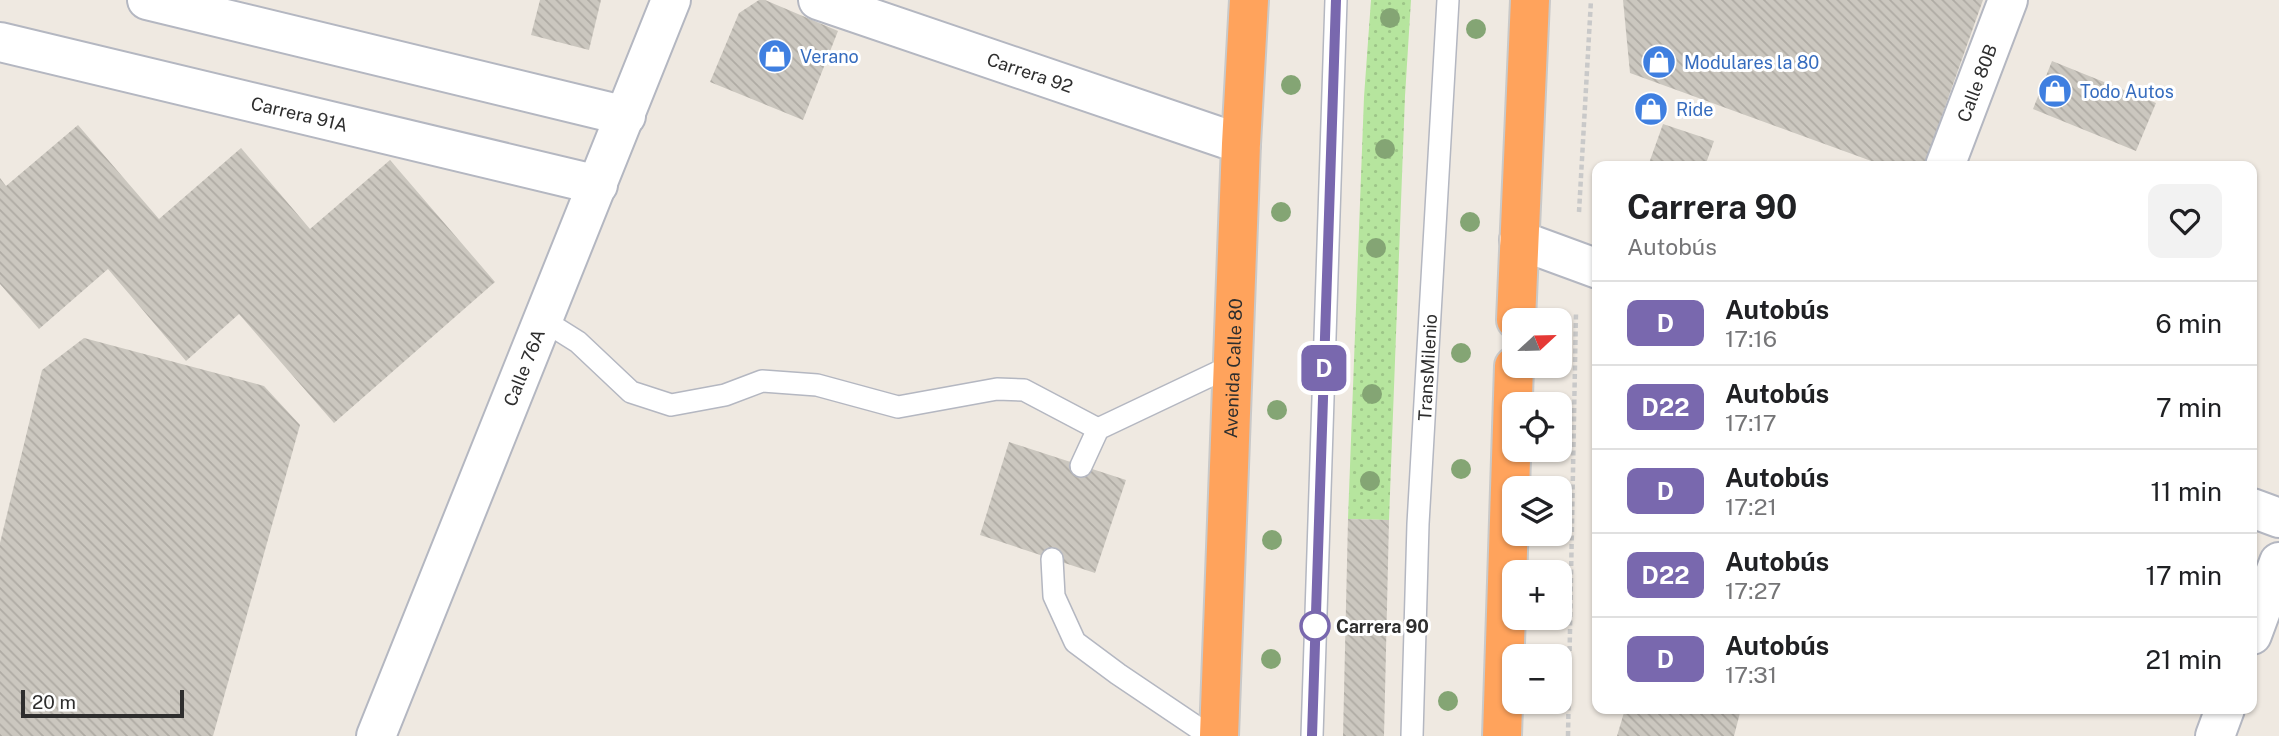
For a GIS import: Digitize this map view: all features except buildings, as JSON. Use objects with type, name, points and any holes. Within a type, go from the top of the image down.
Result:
[{"type":"highway","name":"Avenida Calle 80","points":[[1219,736],[1241,144],[1249,0]]},
{"type":"highway","points":[[1516,308],[1530,0]]},
{"type":"highway","points":[[1502,736],[1514,378]]},
{"type":"street","points":[[147,0],[626,116]]},
{"type":"street","name":"Calle 76A","points":[[376,736],[671,0]]},
{"type":"street","name":"Carrera 92","points":[[818,0],[1241,144]]},
{"type":"street","name":"Calle 80B","points":[[1947,161],[2008,0]]},
{"type":"street","name":"Carrera 91A","points":[[0,42],[598,185]]},
{"type":"street","points":[[1518,240],[1587,265]]},
{"type":"street","points":[[2257,510],[2279,518]]},
{"type":"street","points":[[2257,621],[2279,562]]},
{"type":"street","points":[[2215,736],[2223,714]]},
{"type":"lane","points":[[1312,736],[1336,0]]},
{"type":"lane","name":"TransMilenio","points":[[1412,736],[1418,523],[1448,0]]},
{"type":"lane","points":[[543,320],[579,342],[631,392],[671,405],[725,395],[762,381],[817,385],[898,407],[997,389],[1024,390],[1098,429]]},
{"type":"lane","points":[[1081,466],[1098,429],[1233,365]]},
{"type":"lane","points":[[1052,559],[1054,596],[1075,642],[1210,736]]},
{"type":"path","points":[[1568,736],[1587,265],[1591,0]]},
{"type":"green space","points":[[1371,0],[1411,0],[1389,520],[1348,519],[1364,97]]},
{"type":"bus line","name":"D","points":[[1312,736],[1336,0]]},
{"type":"place","name":"Verano","points":[[775,56]]},
{"type":"place","name":"Modulares la 80","points":[[1659,62]]},
{"type":"place","name":"Todo Autos","points":[[2055,91]]},
{"type":"place","name":"Ride","points":[[1651,109]]},
{"type":"place","name":"Carrera 90","points":[[1315,626]]}]
